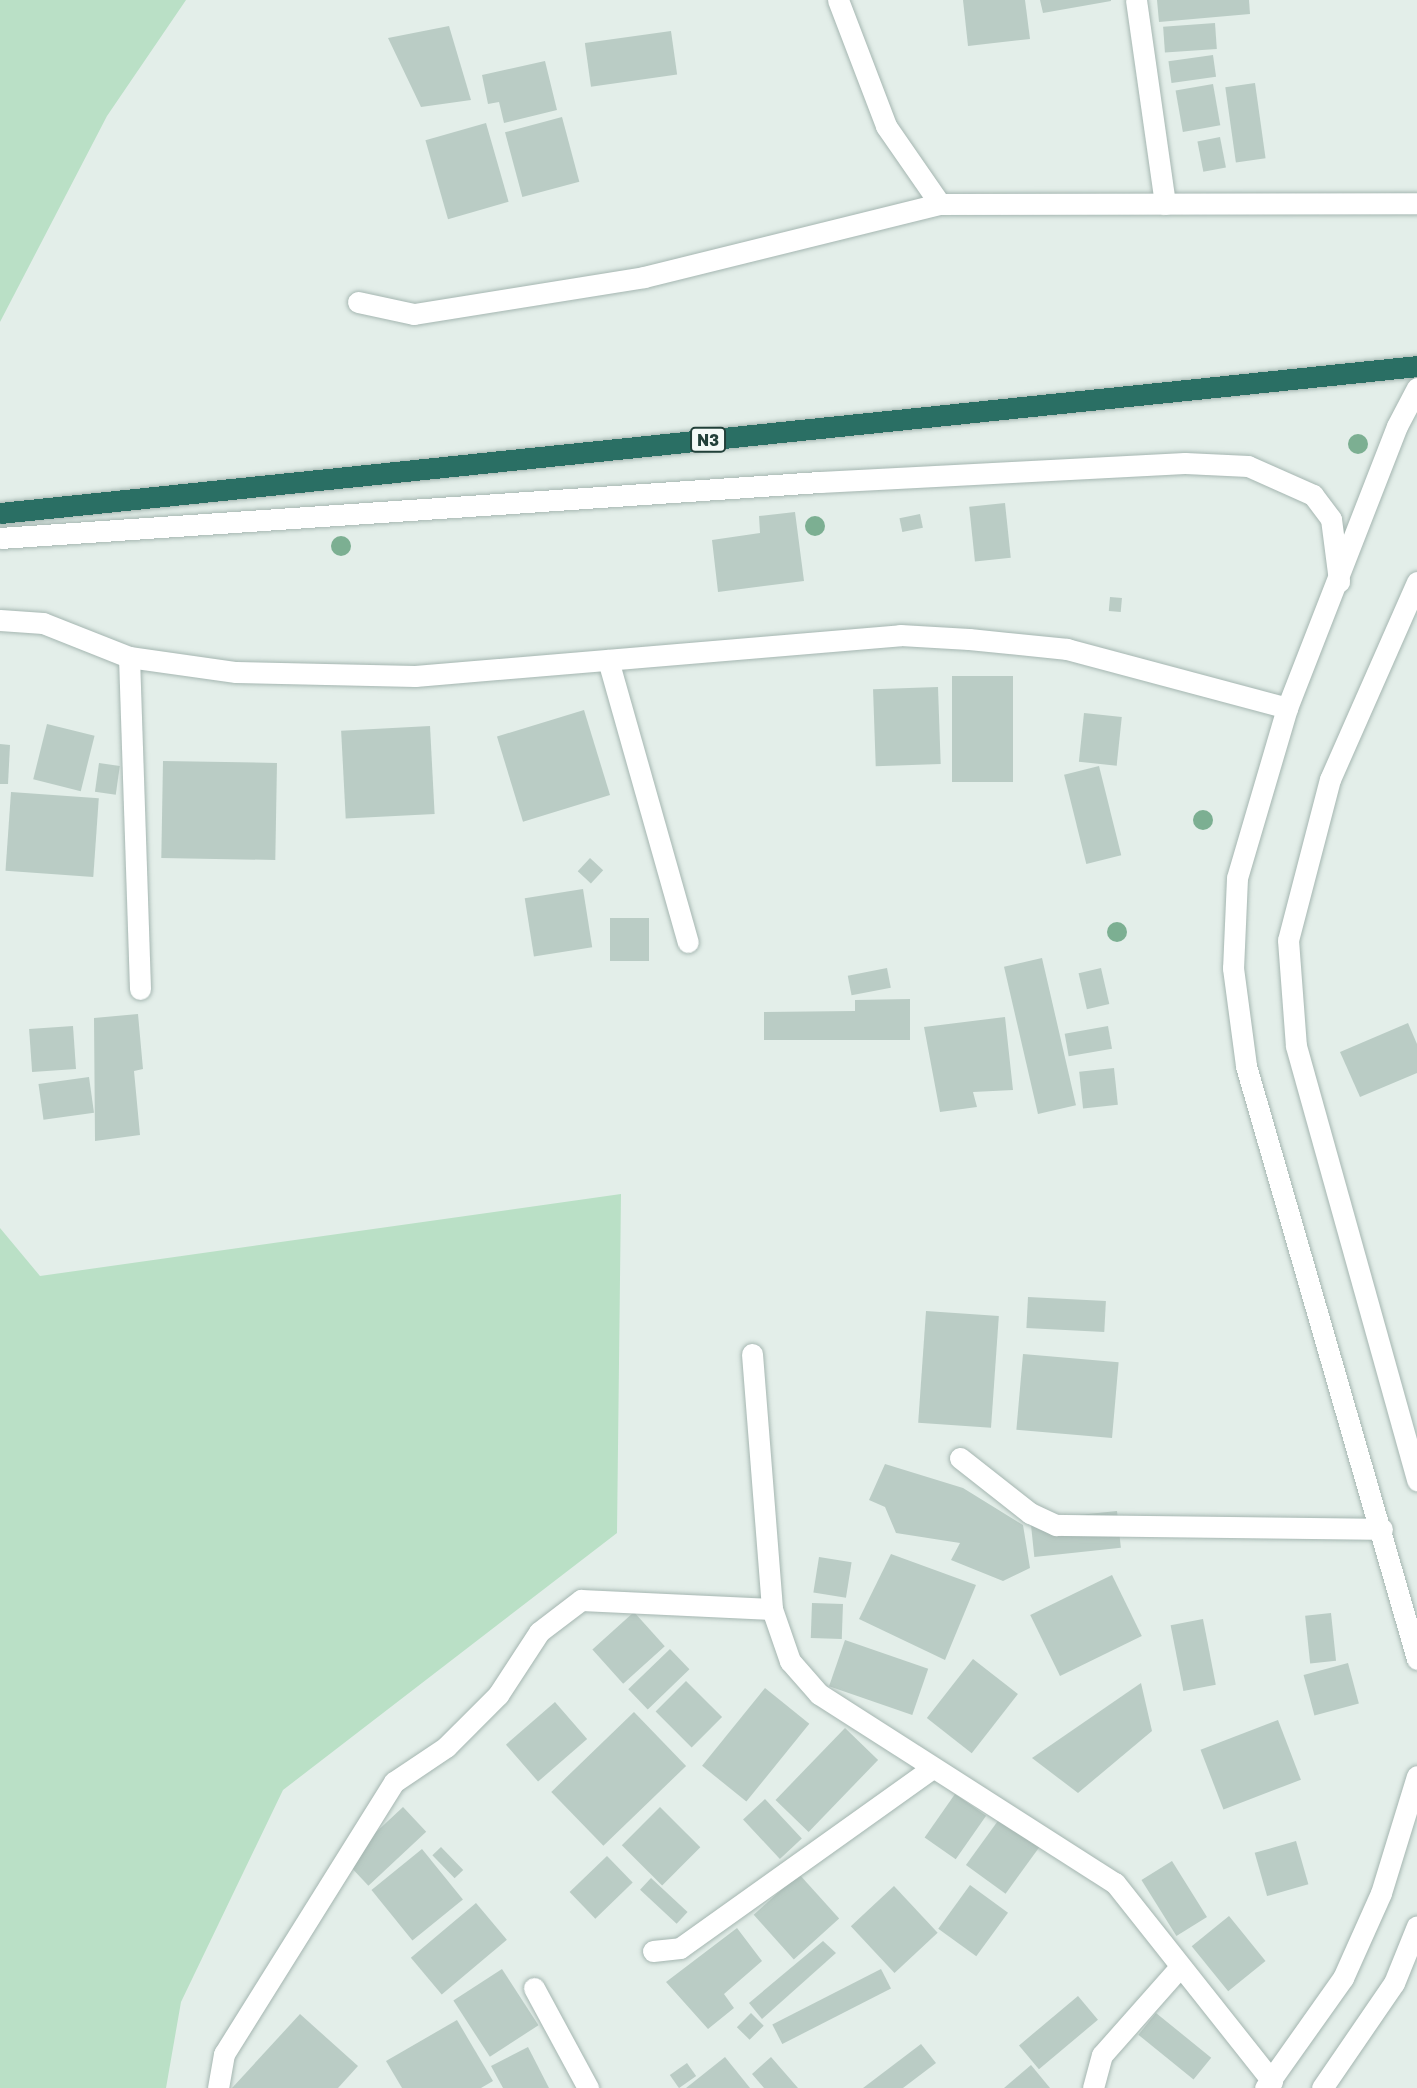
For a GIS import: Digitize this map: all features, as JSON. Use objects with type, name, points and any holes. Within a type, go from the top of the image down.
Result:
[{"type":"highway","name":"N3","points":[[0,513],[1417,366]]},
{"type":"street","points":[[838,0],[886,126],[940,204]]},
{"type":"street","points":[[1136,0],[1165,204]]},
{"type":"street","points":[[358,302],[414,314],[644,277],[940,204],[1417,203]]},
{"type":"street","points":[[1417,388],[1397,426],[1339,581],[1287,708],[1237,878],[1233,968],[1246,1066],[1417,1659]]},
{"type":"street","points":[[0,538],[820,482],[1185,463],[1248,466],[1313,495],[1331,519],[1339,581]]},
{"type":"street","points":[[1417,582],[1412,604],[1330,779],[1288,940],[1296,1046],[1417,1480]]},
{"type":"street","points":[[0,620],[43,623],[129,657],[236,672],[415,676],[900,635],[969,639],[1067,649],[1287,708]]},
{"type":"street","points":[[129,657],[140,989]]},
{"type":"street","points":[[608,660],[688,942]]},
{"type":"street","points":[[752,1354],[772,1609],[790,1661],[818,1694],[1115,1883],[1268,2084],[1343,1978],[1381,1893],[1417,1776]]},
{"type":"street","points":[[960,1458],[1030,1513],[1056,1525],[1381,1530]]},
{"type":"street","points":[[218,2088],[224,2054],[394,1782],[446,1746],[498,1695],[539,1632],[582,1600],[772,1609]]},
{"type":"street","points":[[653,1951],[680,1948],[932,1768]]},
{"type":"street","points":[[1322,2088],[1394,1983],[1417,1926]]},
{"type":"street","points":[[1093,2088],[1102,2055],[1179,1968]]},
{"type":"street","points":[[534,1987],[588,2088]]},
{"type":"green space","points":[[0,0],[186,0],[107,116],[0,322]]},
{"type":"green space","points":[[621,1194],[617,1533],[283,1790],[181,2002],[166,2088],[0,2088],[0,1228],[40,1276]]},
{"type":"building","points":[[963,0],[1025,0],[1030,39],[968,46]]},
{"type":"building","points":[[1040,0],[1111,0],[1111,1],[1043,13]]},
{"type":"building","points":[[1157,0],[1249,0],[1250,14],[1159,22]]},
{"type":"building","points":[[1215,23],[1217,49],[1165,53],[1163,27]]},
{"type":"building","points":[[449,26],[471,100],[421,107],[388,38]]},
{"type":"building","points":[[671,31],[677,75],[591,87],[585,43]]},
{"type":"building","points":[[1213,55],[1216,77],[1171,83],[1168,61]]},
{"type":"building","points":[[545,61],[557,110],[504,123],[499,102],[488,104],[482,75]]},
{"type":"building","points":[[1255,83],[1266,158],[1236,162],[1225,87]]},
{"type":"building","points":[[1213,84],[1220,125],[1183,132],[1176,91]]},
{"type":"building","points":[[562,117],[579,182],[522,197],[505,132]]},
{"type":"building","points":[[486,123],[509,202],[448,219],[425,140]]},
{"type":"building","points":[[1220,137],[1226,167],[1203,172],[1197,141]]},
{"type":"building","points":[[1005,503],[1011,558],[975,561],[969,507]]},
{"type":"building","points":[[795,512],[804,581],[718,592],[712,540],[760,533],[759,516]]},
{"type":"building","points":[[920,514],[923,528],[902,532],[899,518]]},
{"type":"building","points":[[1110,597],[1122,598],[1121,612],[1109,611]]},
{"type":"building","points":[[952,676],[1013,676],[1013,782],[952,782]]},
{"type":"building","points":[[938,687],[941,764],[876,766],[873,689]]},
{"type":"building","points":[[584,710],[610,795],[523,822],[497,737]]},
{"type":"building","points":[[1084,713],[1122,717],[1117,766],[1079,762]]},
{"type":"building","points":[[47,724],[95,736],[81,791],[33,779]]},
{"type":"building","points":[[430,726],[435,814],[346,819],[341,731]]},
{"type":"building","points":[[0,744],[10,745],[8,784],[0,784]]},
{"type":"building","points":[[163,761],[277,763],[275,860],[161,858]]},
{"type":"building","points":[[99,763],[120,766],[116,795],[95,792]]},
{"type":"building","points":[[1099,766],[1121,855],[1086,864],[1064,775]]},
{"type":"building","points":[[11,792],[99,798],[93,877],[5,871]]},
{"type":"building","points":[[590,858],[603,870],[591,883],[578,871]]},
{"type":"building","points":[[583,889],[592,947],[534,957],[525,898]]},
{"type":"building","points":[[610,918],[649,918],[649,961],[610,961]]},
{"type":"building","points":[[1042,958],[1076,1105],[1038,1114],[1004,967]]},
{"type":"building","points":[[887,968],[891,988],[852,995],[848,976]]},
{"type":"building","points":[[1101,968],[1109,1004],[1087,1009],[1079,973]]},
{"type":"building","points":[[910,999],[910,1040],[764,1040],[764,1012],[855,1011],[855,1000]]},
{"type":"building","points":[[138,1014],[143,1069],[134,1071],[140,1135],[95,1141],[94,1018]]},
{"type":"building","points":[[1005,1017],[1013,1090],[973,1092],[977,1107],[940,1112],[924,1027]]},
{"type":"building","points":[[1408,1023],[1417,1044],[1417,1073],[1360,1097],[1340,1052]]},
{"type":"building","points":[[73,1026],[76,1069],[32,1072],[29,1029]]},
{"type":"building","points":[[1108,1026],[1112,1049],[1069,1056],[1065,1034]]},
{"type":"building","points":[[1114,1068],[1118,1105],[1083,1108],[1079,1072]]},
{"type":"building","points":[[89,1077],[94,1113],[44,1120],[38,1084]]},
{"type":"building","points":[[1028,1297],[1106,1301],[1104,1332],[1026,1328]]},
{"type":"building","points":[[926,1311],[999,1316],[991,1428],[918,1423]]},
{"type":"building","points":[[1023,1354],[1119,1362],[1112,1438],[1016,1430]]},
{"type":"building","points":[[885,1464],[963,1488],[1023,1525],[1030,1568],[1003,1581],[951,1560],[960,1543],[896,1533],[885,1507],[869,1500]]},
{"type":"building","points":[[1117,1511],[1121,1548],[1034,1557],[1030,1520]]},
{"type":"building","points":[[891,1554],[976,1585],[945,1660],[859,1619]]},
{"type":"building","points":[[819,1557],[852,1562],[846,1598],[813,1593]]},
{"type":"building","points":[[1112,1575],[1142,1636],[1060,1676],[1030,1615]]},
{"type":"building","points":[[812,1603],[843,1604],[842,1639],[811,1638]]},
{"type":"building","points":[[634,1612],[665,1646],[623,1684],[592,1649]]},
{"type":"building","points":[[1331,1613],[1336,1661],[1310,1663],[1305,1616]]},
{"type":"building","points":[[1203,1619],[1216,1685],[1183,1691],[1171,1625]]},
{"type":"building","points":[[845,1640],[928,1669],[912,1715],[829,1686]]},
{"type":"building","points":[[670,1649],[689,1669],[648,1709],[628,1689]]},
{"type":"building","points":[[973,1659],[1018,1694],[972,1753],[927,1718]]},
{"type":"building","points":[[1348,1663],[1359,1704],[1314,1715],[1304,1675]]},
{"type":"building","points":[[686,1681],[722,1717],[692,1747],[656,1711]]},
{"type":"building","points":[[1141,1683],[1152,1731],[1078,1793],[1032,1758]]},
{"type":"building","points":[[765,1688],[809,1724],[746,1802],[702,1766]]},
{"type":"building","points":[[555,1702],[587,1739],[538,1782],[506,1745]]},
{"type":"building","points":[[634,1712],[686,1766],[603,1846],[551,1792]]},
{"type":"building","points":[[1278,1720],[1301,1780],[1223,1809],[1201,1750]]},
{"type":"building","points":[[845,1728],[878,1760],[809,1832],[776,1800]]},
{"type":"building","points":[[955,1794],[986,1816],[956,1859],[925,1837]]},
{"type":"building","points":[[765,1799],[802,1838],[780,1859],[743,1819]]},
{"type":"building","points":[[403,1807],[426,1832],[368,1886],[345,1861]]},
{"type":"building","points":[[660,1807],[700,1847],[662,1885],[622,1845]]},
{"type":"building","points":[[1000,1818],[1040,1847],[1006,1894],[966,1865]]},
{"type":"building","points":[[1296,1841],[1308,1884],[1267,1896],[1255,1853]]},
{"type":"building","points":[[441,1847],[463,1870],[455,1878],[432,1855]]},
{"type":"building","points":[[422,1849],[463,1900],[412,1940],[371,1890]]},
{"type":"building","points":[[607,1856],[633,1883],[595,1919],[570,1892]]},
{"type":"building","points":[[1172,1861],[1207,1917],[1176,1936],[1141,1880]]},
{"type":"building","points":[[799,1874],[839,1919],[794,1959],[754,1915]]},
{"type":"building","points":[[651,1878],[688,1912],[677,1924],[640,1890]]},
{"type":"building","points":[[970,1885],[1008,1913],[976,1956],[938,1929]]},
{"type":"building","points":[[894,1886],[938,1933],[894,1973],[851,1926]]},
{"type":"building","points":[[476,1903],[507,1940],[442,1994],[411,1958]]},
{"type":"building","points":[[1229,1916],[1266,1961],[1228,1991],[1192,1946]]},
{"type":"building","points":[[737,1928],[762,1961],[724,1994],[734,2008],[708,2029],[666,1982]]},
{"type":"building","points":[[823,1941],[836,1953],[762,2019],[749,2003]]},
{"type":"building","points":[[502,1969],[538,2025],[490,2057],[453,2001]]},
{"type":"building","points":[[881,1969],[891,1989],[782,2044],[772,2024]]},
{"type":"building","points":[[1078,1996],[1098,2020],[1039,2069],[1019,2045]]},
{"type":"building","points":[[751,2013],[764,2026],[750,2040],[737,2027]]},
{"type":"building","points":[[1156,2013],[1211,2058],[1194,2079],[1138,2035]]},
{"type":"building","points":[[300,2014],[358,2066],[338,2088],[232,2088]]},
{"type":"building","points":[[457,2020],[493,2081],[481,2088],[402,2088],[386,2061]]},
{"type":"building","points":[[921,2044],[936,2063],[903,2088],[863,2088]]},
{"type":"building","points":[[528,2047],[549,2088],[503,2088],[491,2066]]},
{"type":"building","points":[[725,2057],[750,2088],[686,2088]]},
{"type":"building","points":[[771,2057],[798,2088],[764,2088],[752,2074]]},
{"type":"building","points":[[687,2063],[696,2076],[679,2088],[670,2075]]},
{"type":"building","points":[[1031,2065],[1050,2088],[1004,2088]]}]
